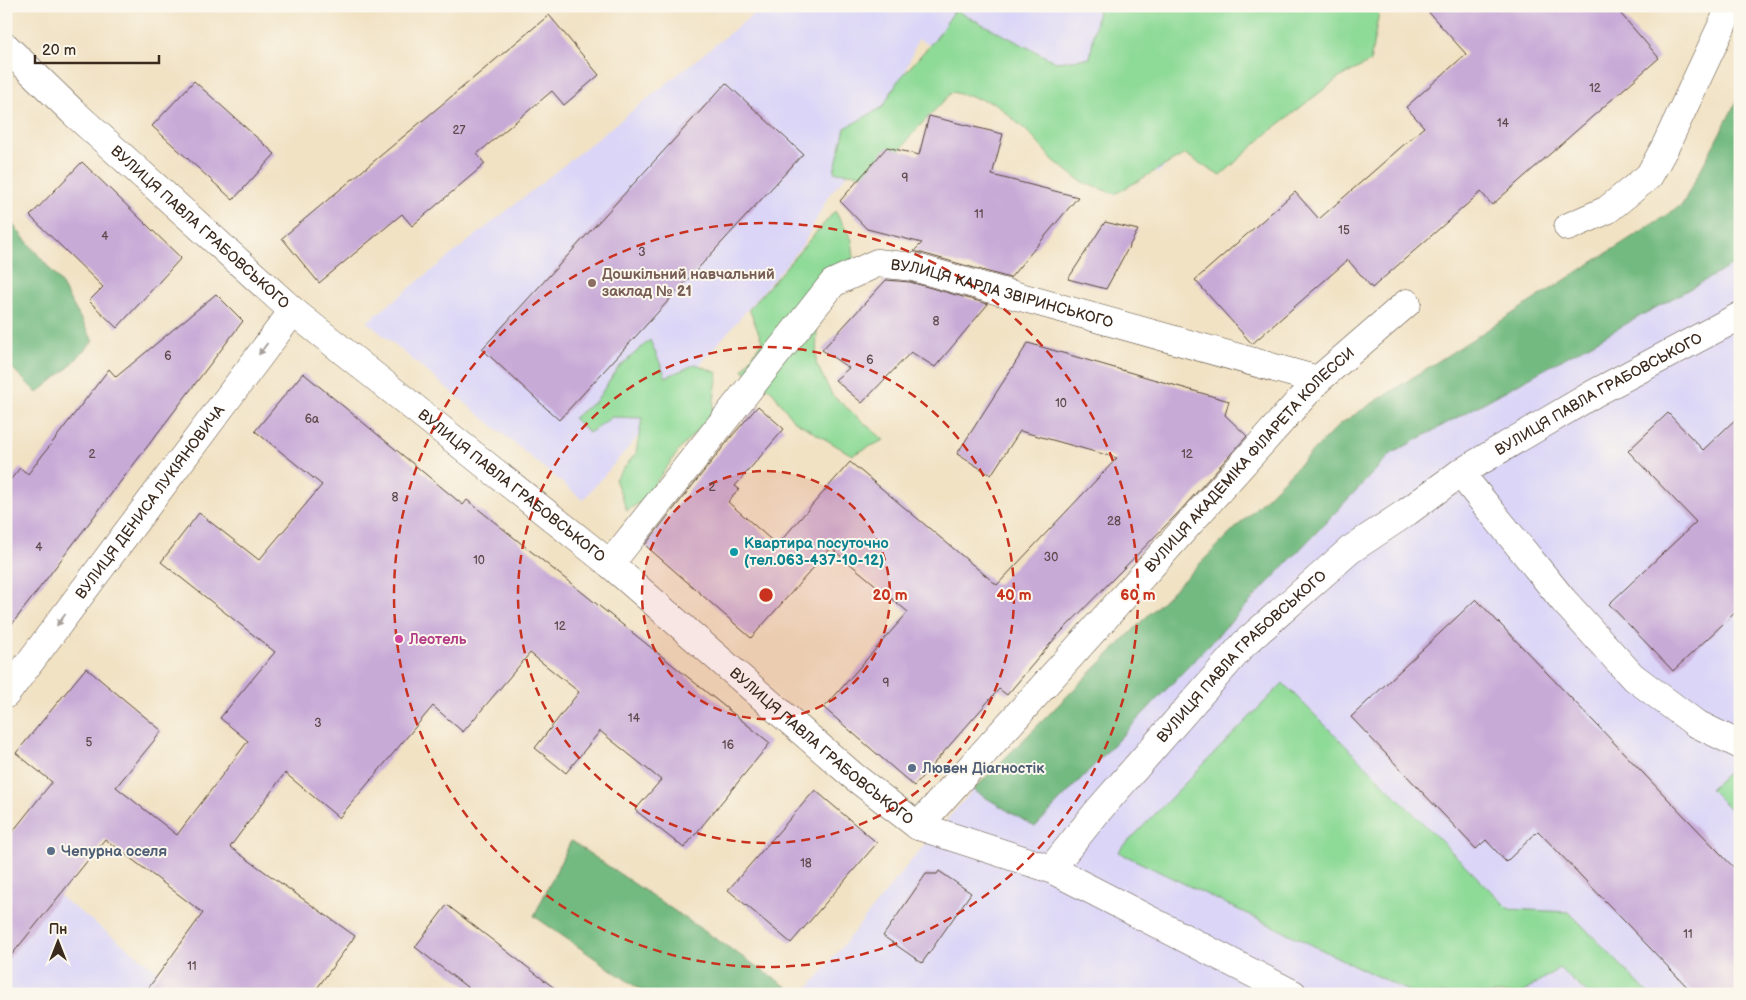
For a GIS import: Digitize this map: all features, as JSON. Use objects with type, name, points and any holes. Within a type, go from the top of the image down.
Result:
[{"type":"street","points":[[1568,227],[1607,210],[1649,176],[1665,147],[1731,6]]},
{"type":"street","name":"ВУЛИЦЯ ПАВЛА ГРАБОВСЬКОГО","points":[[6,47],[72,112],[293,311],[610,564],[852,775],[918,826],[1051,869],[1293,994]]},
{"type":"street","name":"ВУЛИЦЯ КАРЛА ЗВІРИНСЬКОГО","points":[[610,564],[833,283],[877,263],[913,267],[1318,380]]},
{"type":"street","name":"ВУЛИЦЯ АКАДЕМІКА ФІЛАРЕТА КОЛЕССИ","points":[[918,826],[1318,380],[1407,303]]},
{"type":"street","name":"ВУЛИЦЯ ДЕНИСА ЛУКІЯНОВИЧА","points":[[6,694],[293,311]]},
{"type":"street","name":"ВУЛИЦЯ ПАВЛА ГРАБОВСЬКОГО","points":[[1051,869],[1097,812],[1244,644],[1350,550],[1407,512],[1460,473],[1595,393],[1740,316]]},
{"type":"street","points":[[1460,473],[1563,600],[1632,676],[1695,724],[1740,745]]},
{"type":"shaded area","name":"Дошкільний навчальний заклад № 21","points":[[761,6],[1265,6],[1298,42],[1157,174],[1145,159],[918,39],[879,138],[829,195],[803,245],[583,500],[367,322],[760,9]]},
{"type":"shaded area","points":[[1740,261],[1740,994],[804,994],[913,858],[973,790],[1035,827],[1391,454]]},
{"type":"shaded area","points":[[6,856],[189,994],[6,994]]},
{"type":"green space","points":[[1104,6],[1377,6],[1379,12],[1370,62],[1339,78],[1306,103],[1269,132],[1220,176],[1185,154],[1115,194],[1082,182],[1053,160],[1029,133],[995,103],[952,92],[914,132],[880,176],[834,172],[845,128],[883,107],[897,82],[937,37],[955,10],[1056,62],[1090,58],[1098,9]]},
{"type":"green space","points":[[1740,95],[1740,261],[1391,454],[1035,827],[973,790],[1340,424],[1682,205]]},
{"type":"green space","points":[[835,211],[852,240],[856,275],[831,297],[817,329],[816,363],[832,395],[884,440],[852,455],[793,420],[773,392],[743,370],[762,341],[749,309]]},
{"type":"green space","points":[[6,212],[13,225],[59,280],[93,341],[67,369],[37,393],[6,362]]},
{"type":"green space","points":[[650,340],[666,377],[696,364],[718,373],[712,414],[680,449],[643,500],[627,511],[615,479],[636,453],[642,418],[612,417],[589,433],[573,418],[596,401],[618,368]]},
{"type":"green space","points":[[1283,683],[1509,909],[1569,912],[1649,994],[1588,994],[1559,968],[1521,994],[1414,994],[1118,852]]},
{"type":"green space","points":[[1733,768],[1740,771],[1740,819],[1710,789]]},
{"type":"green space","points":[[571,841],[790,989],[786,994],[642,994],[642,991],[534,916]]},
{"type":"building","points":[[1423,6],[1614,6],[1659,58],[1492,205],[1481,192],[1372,288],[1348,260],[1252,344],[1195,280],[1295,192],[1319,219],[1424,127],[1406,107],[1466,54]]},
{"type":"building","points":[[549,15],[599,75],[564,105],[552,91],[477,154],[485,164],[412,226],[402,214],[319,283],[282,238]]},
{"type":"building","points":[[194,81],[275,154],[233,200],[152,126]]},
{"type":"building","points":[[726,83],[803,154],[559,420],[482,349]]},
{"type":"building","points":[[929,116],[1003,134],[992,175],[1078,197],[1010,278],[914,251],[922,243],[867,229],[840,201],[887,147],[919,155]]},
{"type":"building","points":[[82,162],[181,258],[117,328],[89,301],[103,287],[30,216]]},
{"type":"building","points":[[1105,222],[1138,230],[1106,289],[1068,279]]},
{"type":"building","points":[[886,280],[910,282],[988,304],[935,367],[911,352],[862,403],[835,380],[849,368],[822,350]]},
{"type":"building","points":[[216,294],[243,321],[6,632],[6,485],[20,468],[28,474],[109,369],[116,377]]},
{"type":"building","points":[[1028,343],[1229,401],[1225,415],[1247,436],[1178,513],[1057,636],[1007,695],[999,689],[914,786],[824,708],[908,612],[831,548],[751,638],[645,545],[758,406],[784,429],[735,486],[739,489],[728,502],[777,545],[850,462],[997,585],[1117,458],[1020,431],[991,475],[957,454]]},
{"type":"building","points":[[303,373],[463,505],[467,500],[770,743],[684,848],[635,810],[661,780],[600,731],[566,773],[535,748],[579,692],[530,653],[463,732],[433,706],[339,818],[285,773],[230,847],[355,936],[313,994],[144,994],[203,913],[105,839],[6,962],[6,840],[52,782],[16,753],[86,668],[162,731],[116,787],[177,835],[248,741],[220,718],[275,652],[161,562],[199,513],[259,560],[322,485],[255,431]]},
{"type":"building","points":[[1668,413],[1703,450],[1740,415],[1740,608],[1673,671],[1609,604],[1696,522],[1628,451]]},
{"type":"building","points":[[1476,599],[1740,874],[1740,994],[1694,994],[1538,831],[1506,862],[1486,840],[1476,849],[1351,717]]},
{"type":"building","points":[[815,790],[877,843],[791,943],[728,890]]},
{"type":"building","points":[[939,871],[971,893],[922,963],[883,936],[926,874],[937,874]]},
{"type":"building","points":[[447,905],[562,994],[476,994],[415,947]]},
{"type":"place","name":"Дошкільний навчальний заклад № 21","points":[[592,283]]},
{"type":"place","name":"Квартира посуточно (тел.063-437-10-12)","points":[[734,552]]},
{"type":"place","name":"Леотель","points":[[399,639]]},
{"type":"place","name":"Лювен Діагностік","points":[[912,768]]},
{"type":"place","name":"Чепурна оселя","points":[[51,851]]}]
